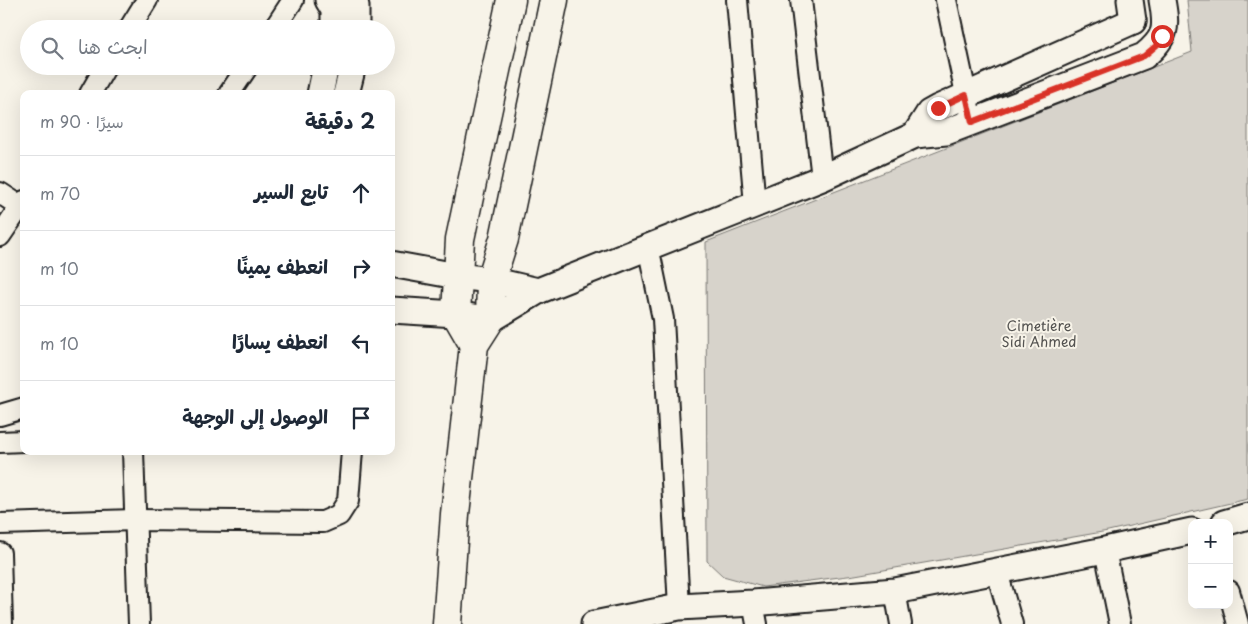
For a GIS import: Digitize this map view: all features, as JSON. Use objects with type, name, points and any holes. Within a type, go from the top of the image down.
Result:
[{"type":"main road","points":[[474,345],[456,314],[460,239],[511,0]]},
{"type":"main road","points":[[447,624],[455,514],[474,345],[490,320],[492,280],[504,239],[554,0]]},
{"type":"street","points":[[135,20],[147,0]]},
{"type":"street","points":[[280,20],[293,0]]},
{"type":"street","points":[[737,0],[755,205]]},
{"type":"street","points":[[801,0],[822,178]]},
{"type":"street","points":[[946,0],[972,122]]},
{"type":"street","points":[[395,310],[456,314],[490,320],[538,291],[822,178],[916,135],[946,132],[1144,56],[1157,45],[1162,36],[1165,18],[1162,0]]},
{"type":"street","points":[[334,20],[334,10],[337,1],[356,6],[356,20]]},
{"type":"street","points":[[916,135],[929,113],[1046,60],[1132,11],[1162,36]]},
{"type":"street","points":[[1046,60],[1056,90]]},
{"type":"street","points":[[92,90],[101,75]]},
{"type":"street","points":[[232,90],[242,75]]},
{"type":"street","points":[[321,90],[324,75]]},
{"type":"street","points":[[347,90],[350,75]]},
{"type":"street","points":[[0,193],[20,202]]},
{"type":"street","points":[[0,236],[20,206]]},
{"type":"street","points":[[648,246],[663,319],[679,607]]},
{"type":"street","points":[[395,265],[492,280],[538,291]]},
{"type":"street","points":[[0,415],[20,409]]},
{"type":"street","points":[[0,442],[20,441]]},
{"type":"street","points":[[133,455],[139,624]]},
{"type":"street","points":[[0,524],[135,520],[323,522],[339,515],[348,502],[352,455]]},
{"type":"street","points":[[1233,520],[1248,516]]},
{"type":"street","points":[[594,624],[679,607],[755,614],[997,572],[1188,532]]},
{"type":"street","points":[[1105,550],[1120,624]]},
{"type":"street","points":[[0,553],[2,624]]},
{"type":"street","points":[[997,572],[1012,624]]},
{"type":"street","points":[[895,591],[901,624]]},
{"type":"street","points":[[1233,606],[1238,624]]},
{"type":"green space","name":"Cimetière Sidi Ahmed","points":[[1187,0],[1248,0],[1248,499],[1108,531],[855,575],[763,587],[723,576],[707,561],[706,242],[1192,52]]},
{"type":"route","points":[[938,108],[966,95],[972,122],[1144,56],[1157,45],[1162,36]]}]
